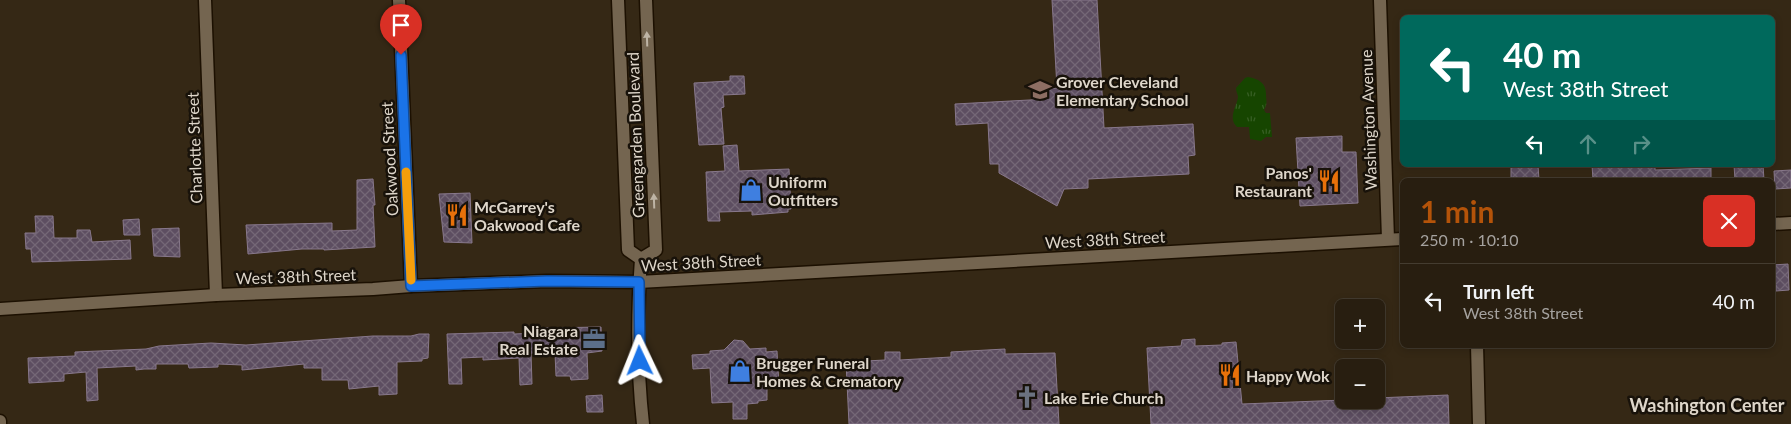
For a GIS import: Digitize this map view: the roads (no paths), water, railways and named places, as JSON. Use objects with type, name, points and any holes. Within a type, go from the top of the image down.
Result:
[{"type":"street","name":"Charlotte Street","points":[[205,0],[216,295]]},
{"type":"street","name":"Oakwood Street","points":[[398,0],[411,286]]},
{"type":"street","name":"Greengarden Boulevard","points":[[618,0],[628,250],[641,259],[656,250],[646,0]]},
{"type":"street","name":"Washington Avenue","points":[[1380,0],[1388,239]]},
{"type":"street","points":[[1775,224],[1791,223]]},
{"type":"street","name":"West 38th Street","points":[[0,309],[216,295],[411,286],[547,281],[639,282],[1400,239]]},
{"type":"street","points":[[641,259],[639,282],[640,382],[643,424]]},
{"type":"street","points":[[1477,348],[1479,424]]},
{"type":"place","name":"Grover Cleveland Elementary School","points":[[1040,90]]},
{"type":"place","name":"Panos' Restaurant","points":[[1329,181]]},
{"type":"place","name":"Uniform Outfitters","points":[[751,190]]},
{"type":"place","name":"McGarrey's Oakwood Cafe","points":[[457,215]]},
{"type":"place","name":"Niagara Real Estate","points":[[594,339]]},
{"type":"place","name":"Brugger Funeral Homes & Crematory","points":[[740,371]]},
{"type":"place","name":"Happy Wok","points":[[1230,375]]},
{"type":"place","name":"Lake Erie Church","points":[[1027,397]]},
{"type":"district","name":"Washington Center","points":[[1707,405]]}]
